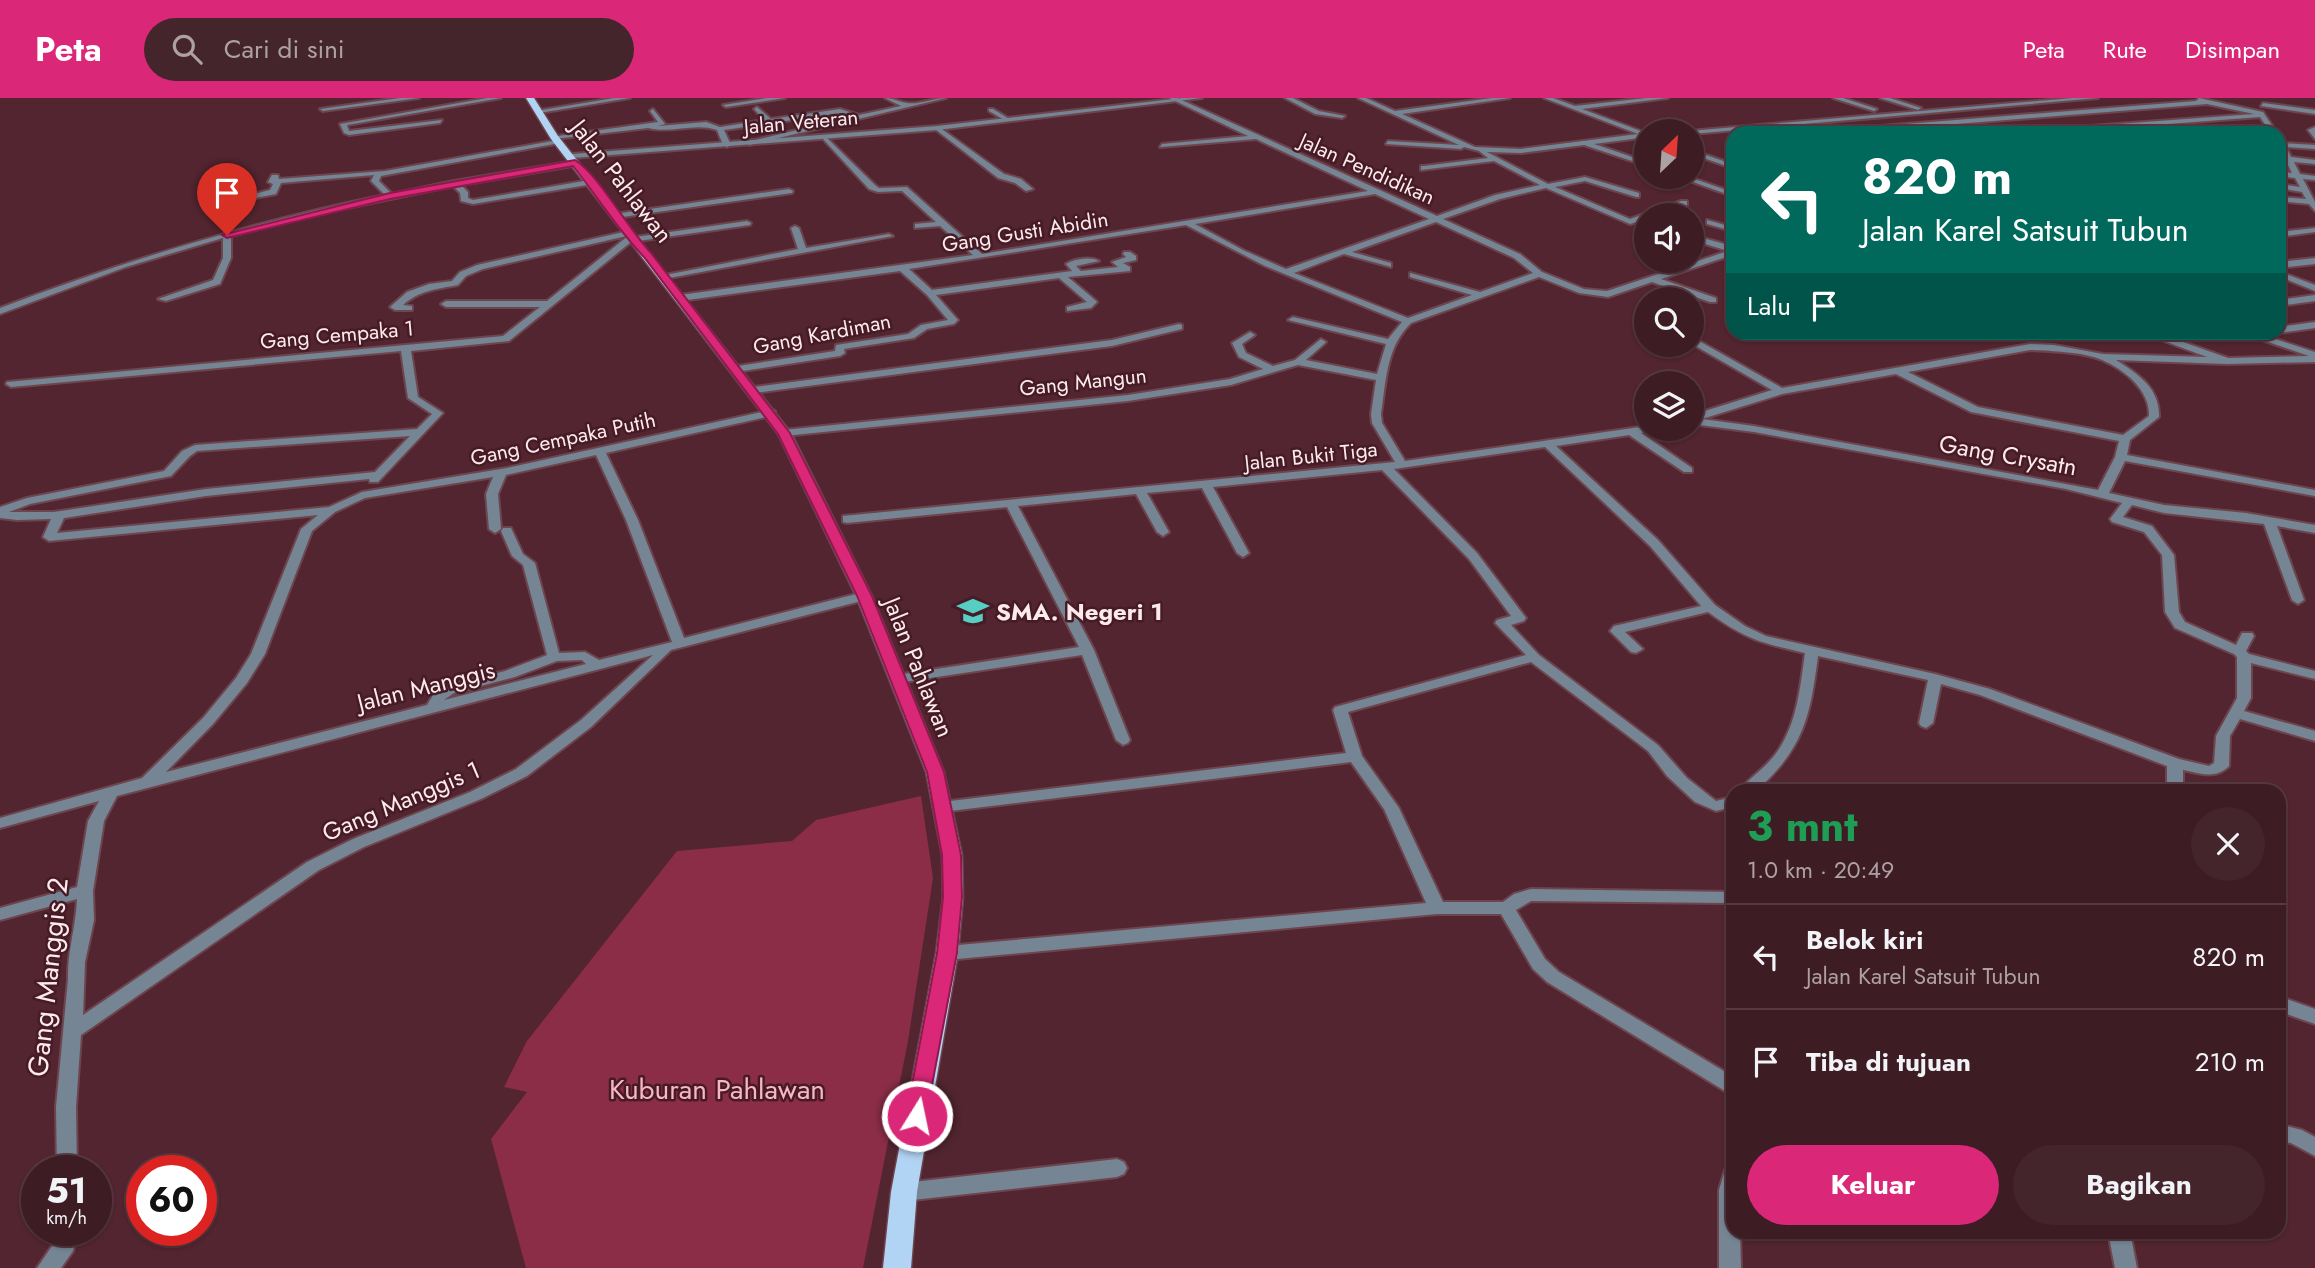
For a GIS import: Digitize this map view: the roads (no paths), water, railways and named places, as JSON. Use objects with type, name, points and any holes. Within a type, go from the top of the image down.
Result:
[{"type":"main road","name":"Jalan Pahlawan","points":[[530,98],[556,139],[771,413],[839,520],[864,596],[935,772],[951,855],[947,953],[904,1192],[897,1268]]},
{"type":"street","points":[[323,109],[416,98]]},
{"type":"street","points":[[440,121],[349,132],[346,132],[343,124],[498,98]]},
{"type":"street","points":[[539,110],[627,98]]},
{"type":"street","points":[[726,105],[782,98]]},
{"type":"street","points":[[888,98],[908,106]]},
{"type":"street","points":[[744,144],[938,98]]},
{"type":"street","name":"Jalan Veteran","points":[[0,311],[146,258],[227,235],[390,196],[573,160],[937,128],[1199,98]]},
{"type":"street","points":[[1288,98],[1317,113],[1342,116]]},
{"type":"street","points":[[1361,98],[1472,148],[1547,186],[1630,222],[1634,221]]},
{"type":"street","points":[[1394,113],[1482,99],[1507,98]]},
{"type":"street","points":[[1547,98],[1634,130]]},
{"type":"street","points":[[1573,108],[1665,98]]},
{"type":"street","points":[[1836,98],[1874,109]]},
{"type":"street","points":[[1883,98],[1928,111]]},
{"type":"street","points":[[1982,98],[2064,126]]},
{"type":"street","points":[[2040,98],[2052,101]]},
{"type":"street","points":[[1770,126],[2095,98]]},
{"type":"street","points":[[2191,98],[2206,102],[2315,112]]},
{"type":"street","name":"Jalan Pendidikan","points":[[1175,99],[1517,256],[1539,274]]},
{"type":"street","points":[[1902,126],[2206,102]]},
{"type":"street","points":[[369,103],[369,120]]},
{"type":"street","points":[[2112,126],[2210,121],[2262,108]]},
{"type":"street","points":[[2262,108],[2271,126]]},
{"type":"street","points":[[757,109],[769,121]]},
{"type":"street","points":[[991,110],[1008,120]]},
{"type":"street","points":[[234,201],[273,192],[276,179],[382,172],[556,139],[662,124],[653,111]]},
{"type":"street","points":[[651,126],[660,129],[706,124],[720,129],[840,111],[858,118]]},
{"type":"street","points":[[1910,113],[1940,126]]},
{"type":"street","points":[[2126,125],[2135,126]]},
{"type":"street","points":[[937,128],[1004,178],[1018,181],[1029,189]]},
{"type":"street","points":[[720,129],[727,145]]},
{"type":"street","points":[[2315,129],[2311,130],[2315,137]]},
{"type":"street","points":[[1705,132],[1726,130]]},
{"type":"street","points":[[1705,132],[1723,138]]},
{"type":"street","points":[[1162,146],[1256,137]]},
{"type":"street","points":[[1388,143],[1521,151],[1634,137]]},
{"type":"street","points":[[825,138],[874,189],[904,189],[980,257]]},
{"type":"street","points":[[1584,143],[1634,160]]},
{"type":"street","points":[[2286,143],[2315,147]]},
{"type":"street","points":[[2286,153],[2313,206]]},
{"type":"street","points":[[1704,156],[1726,164]]},
{"type":"street","points":[[1424,168],[1495,159]]},
{"type":"street","points":[[2286,159],[2315,162]]},
{"type":"street","points":[[382,172],[375,181],[390,196]]},
{"type":"street","points":[[2286,175],[2315,178]]},
{"type":"street","points":[[1287,272],[1498,197],[1547,186],[1585,179],[1636,195]]},
{"type":"street","points":[[454,183],[464,192],[464,199],[473,202],[590,182]]},
{"type":"street","points":[[1704,184],[1726,192]]},
{"type":"street","points":[[2286,187],[2305,190]]},
{"type":"street","points":[[1720,189],[1726,188]]},
{"type":"street","points":[[615,216],[789,191]]},
{"type":"street","name":"Gang Gusti Abidin","points":[[680,298],[980,257],[1374,192]]},
{"type":"street","points":[[2286,201],[2313,206]]},
{"type":"street","points":[[1710,222],[1726,227]]},
{"type":"street","points":[[410,308],[395,307],[410,294],[425,288],[455,283],[463,274],[480,267],[631,237],[747,223]]},
{"type":"street","points":[[918,226],[944,223]]},
{"type":"street","points":[[1188,223],[1221,242],[1287,272],[1408,321]]},
{"type":"street","points":[[795,228],[803,250]]},
{"type":"street","points":[[2286,228],[2298,233]]},
{"type":"street","points":[[2286,234],[2315,230]]},
{"type":"street","points":[[163,299],[217,282],[227,258],[227,235]]},
{"type":"street","points":[[664,276],[889,236]]},
{"type":"street","name":"Gang Cempaka 1","points":[[11,384],[506,339],[631,237]]},
{"type":"street","points":[[1704,241],[1726,249]]},
{"type":"street","points":[[1345,252],[1388,265]]},
{"type":"street","points":[[1539,274],[1582,291],[1616,292],[1726,253]]},
{"type":"street","points":[[902,268],[930,293],[1127,269],[1116,262],[1133,258],[1127,254]]},
{"type":"street","points":[[1079,273],[1070,264],[1095,261]]},
{"type":"street","points":[[2286,264],[2315,261]]},
{"type":"street","name":"Jalan Bukit Tiga","points":[[839,520],[1142,495],[1402,466],[1377,423],[1376,414],[1390,342],[1398,328],[1408,321],[1539,274]]},
{"type":"street","points":[[1061,275],[1092,302],[1088,306],[1070,309]]},
{"type":"street","points":[[1413,275],[1481,295]]},
{"type":"street","points":[[2286,276],[2315,288]]},
{"type":"street","points":[[1655,280],[1713,300]]},
{"type":"street","name":"Gang Kardiman","points":[[736,369],[840,353],[839,347],[911,336],[924,327],[953,320],[930,293]]},
{"type":"street","points":[[2286,302],[2315,298]]},
{"type":"street","points":[[446,304],[551,304]]},
{"type":"street","points":[[1293,320],[1390,342]]},
{"type":"street","points":[[2286,329],[2315,325]]},
{"type":"street","points":[[754,390],[1112,343],[1179,327]]},
{"type":"street","points":[[1250,335],[1237,343],[1242,355],[1271,369]]},
{"type":"street","points":[[2167,340],[2227,361]]},
{"type":"street","points":[[2266,340],[2315,357]]},
{"type":"street","points":[[1298,362],[1321,342]]},
{"type":"street","points":[[1704,347],[1780,391]]},
{"type":"street","points":[[1704,416],[1780,391],[2030,347],[2103,356],[2227,361],[2315,357]]},
{"type":"street","name":"Gang Cempaka Putih","points":[[362,495],[438,413],[413,398],[406,349]]},
{"type":"street","points":[[2102,494],[2121,457],[2125,439],[2154,417],[2156,404],[2148,387],[2103,356]]},
{"type":"street","name":"Gang Mangun","points":[[784,433],[1128,398],[1231,382],[1298,362],[1383,378]]},
{"type":"street","points":[[1899,371],[1975,410],[2125,439]]},
{"type":"street","name":"Gang Cempaka Putih","points":[[331,510],[362,495],[501,472],[771,413]]},
{"type":"street","name":"Gang Crysatn","points":[[1704,422],[2102,494],[2164,509],[2315,529]]},
{"type":"street","points":[[0,513],[27,501],[167,474],[175,469],[182,454],[195,448],[420,432]]},
{"type":"street","points":[[1402,466],[1632,432],[1688,470]]},
{"type":"street","points":[[1549,445],[1654,543],[1710,608],[1740,629],[1762,639],[1812,652],[1935,678],[2050,715],[2175,763],[2210,771],[2217,770],[2223,760],[2223,736],[2244,698],[2241,654],[2247,635]]},
{"type":"street","points":[[600,452],[632,520],[674,647]]},
{"type":"street","points":[[2121,457],[2315,493]]},
{"type":"street","points":[[1387,468],[1473,556],[1518,618],[1502,623],[1533,657],[1653,748],[1663,763],[1701,799],[1716,806],[1726,804]]},
{"type":"street","points":[[501,472],[492,495],[501,530],[518,556],[529,563],[551,651],[555,657]]},
{"type":"street","points":[[0,513],[27,519],[301,481],[379,474]]},
{"type":"street","points":[[1207,486],[1243,553]]},
{"type":"street","points":[[1142,495],[1163,532]]},
{"type":"street","points":[[2129,501],[2116,519],[2148,529],[2168,555],[2172,612],[2180,625],[2241,654],[2315,674]]},
{"type":"street","points":[[1011,504],[1087,650],[1123,740]]},
{"type":"street","points":[[60,513],[49,537],[331,510]]},
{"type":"street","points":[[147,782],[208,720],[242,680],[258,654],[307,529],[331,510]]},
{"type":"street","points":[[2269,521],[2298,600]]},
{"type":"street","name":"Jalan Manggis","points":[[0,823],[147,782],[864,596]]},
{"type":"street","points":[[1636,649],[1617,631],[1619,629],[1710,608]]},
{"type":"street","name":"Gang Manggis 1","points":[[72,1032],[313,866],[348,846],[501,783],[550,751],[674,647]]},
{"type":"street","points":[[897,678],[1087,650]]},
{"type":"street","points":[[1755,784],[1791,745],[1804,709],[1812,652]]},
{"type":"street","points":[[433,707],[440,695],[449,690],[510,674],[555,657],[585,656],[597,666]]},
{"type":"street","points":[[1437,908],[1391,808],[1355,757],[1340,710],[1533,657]]},
{"type":"street","points":[[1926,723],[1935,678]]},
{"type":"street","points":[[2234,713],[2315,736]]},
{"type":"street","points":[[942,807],[1355,757]]},
{"type":"street","points":[[2175,763],[2175,784]]},
{"type":"street","name":"Gang Manggis 2","points":[[66,1155],[65,1107],[76,962],[85,920],[85,891],[96,821],[110,794]]},
{"type":"street","points":[[0,914],[85,891]]},
{"type":"street","points":[[947,953],[1437,908],[1506,908],[1520,898],[1531,895],[1726,897]]},
{"type":"street","points":[[1506,908],[1539,964],[1553,977],[1726,1081]]},
{"type":"street","points":[[2286,1006],[2315,1017]]},
{"type":"street","points":[[2286,1134],[2315,1147]]},
{"type":"street","points":[[904,1192],[1116,1168]]},
{"type":"street","points":[[1730,1239],[1730,1268]]},
{"type":"street","points":[[2120,1239],[2126,1268]]},
{"type":"street","points":[[48,1268],[63,1246]]},
{"type":"place","name":"SMA. Negeri 1","points":[[973,611]]},
{"type":"park label","name":"Kuburan Pahlawan","points":[[717,1089]]}]
